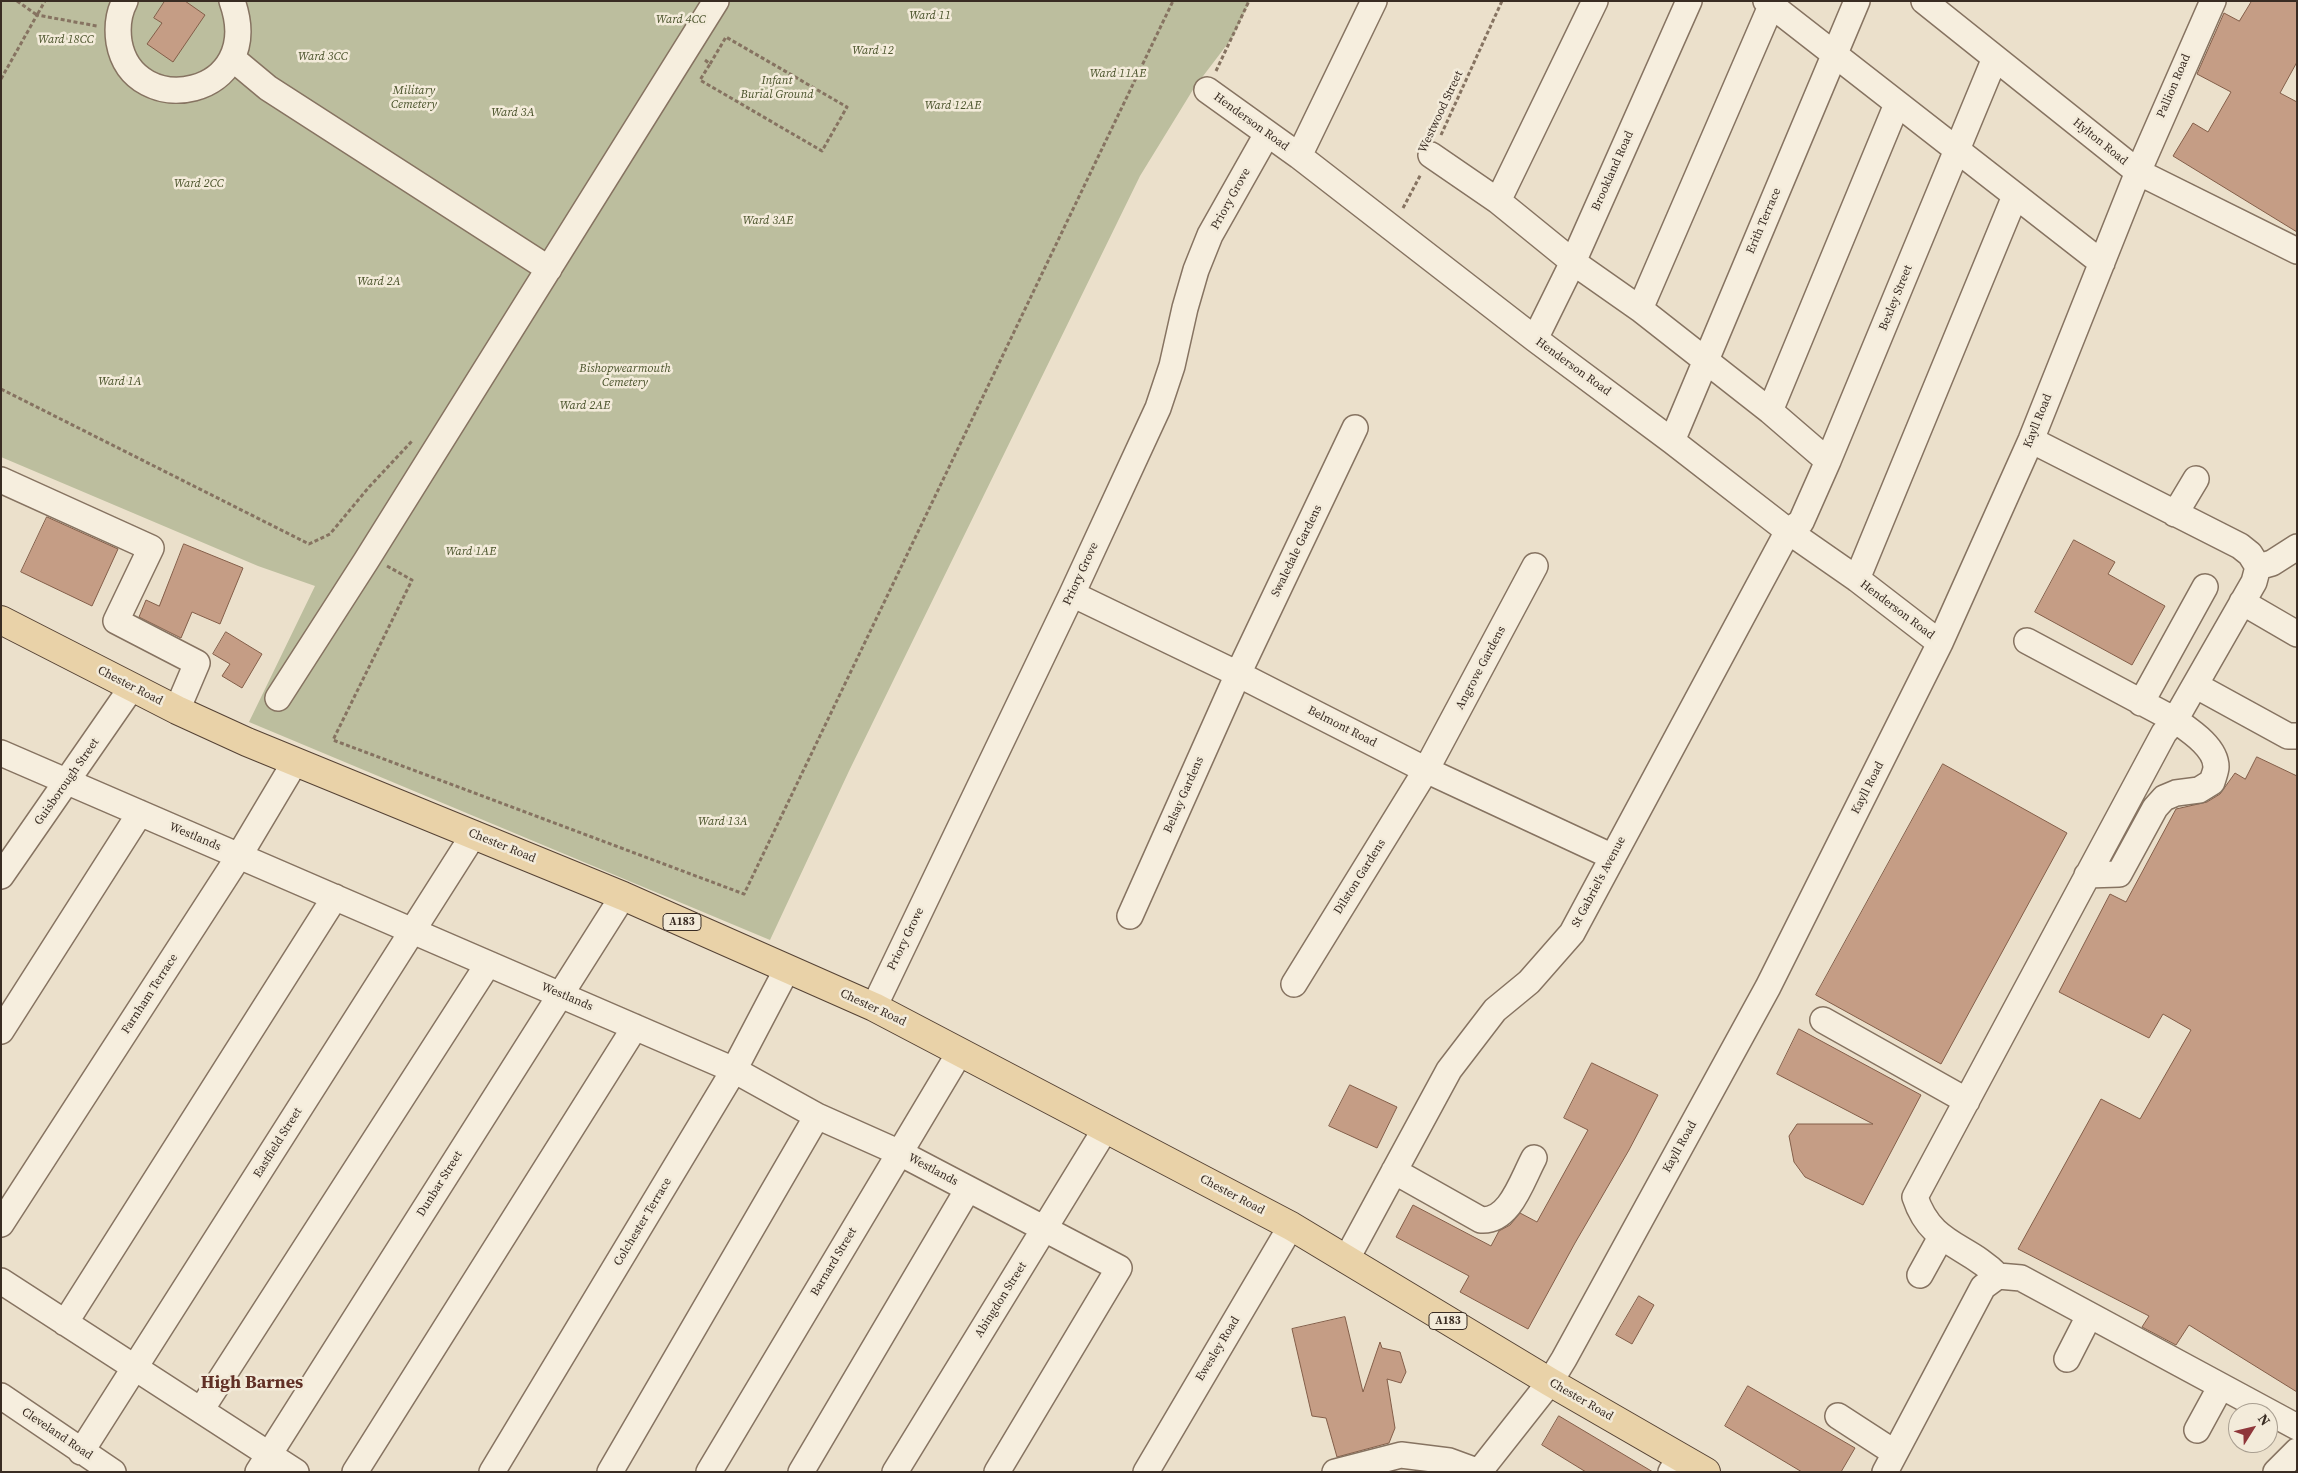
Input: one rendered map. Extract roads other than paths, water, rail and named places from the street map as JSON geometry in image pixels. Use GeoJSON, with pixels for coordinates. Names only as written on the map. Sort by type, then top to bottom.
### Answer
{"type":"FeatureCollection","features":[{"type":"Feature","properties":{"kind":"main road","name":"Chester Road"},"geometry":{"type":"LineString","coordinates":[[1,620],[177,710],[295,762],[622,896],[874,1007],[1291,1226],[1550,1382],[1675,1464],[1706,1472]]}},
{"type":"Feature","properties":{"kind":"street"},"geometry":{"type":"LineString","coordinates":[[125,1],[121,9],[117,29],[121,50],[131,68],[146,82],[165,90],[186,90],[205,85],[221,74],[232,58],[239,40],[239,20],[232,1]]}},
{"type":"Feature","properties":{"kind":"street"},"geometry":{"type":"LineString","coordinates":[[278,698],[369,557],[716,1]]}},
{"type":"Feature","properties":{"kind":"street"},"geometry":{"type":"LineString","coordinates":[[1299,156],[1374,1]]}},
{"type":"Feature","properties":{"kind":"street"},"geometry":{"type":"LineString","coordinates":[[1498,201],[1595,1]]}},
{"type":"Feature","properties":{"kind":"street","name":"Brookland Road"},"geometry":{"type":"LineString","coordinates":[[1535,339],[1574,262],[1688,1]]}},
{"type":"Feature","properties":{"kind":"street","name":"Erith Terrace"},"geometry":{"type":"LineString","coordinates":[[1672,441],[1857,1]]}},
{"type":"Feature","properties":{"kind":"street","name":"Hylton Road"},"geometry":{"type":"LineString","coordinates":[[1924,1],[2138,172],[2297,251]]}},
{"type":"Feature","properties":{"kind":"street","name":"Pallion Road"},"geometry":{"type":"LineString","coordinates":[[2138,172],[2213,1]]}},
{"type":"Feature","properties":{"kind":"street"},"geometry":{"type":"LineString","coordinates":[[1640,309],[1768,3],[2102,263]]}},
{"type":"Feature","properties":{"kind":"street"},"geometry":{"type":"LineString","coordinates":[[232,58],[268,88],[549,269]]}},
{"type":"Feature","properties":{"kind":"street","name":"Bexley Street"},"geometry":{"type":"LineString","coordinates":[[1788,532],[1801,522],[1828,461],[1995,58]]}},
{"type":"Feature","properties":{"kind":"street","name":"Henderson Road"},"geometry":{"type":"LineString","coordinates":[[1207,90],[1299,156],[1788,532],[1857,579],[1940,643]]}},
{"type":"Feature","properties":{"kind":"street"},"geometry":{"type":"LineString","coordinates":[[1770,411],[1897,104]]}},
{"type":"Feature","properties":{"kind":"street","name":"Priory Grove"},"geometry":{"type":"LineString","coordinates":[[874,1007],[1072,594],[1158,408],[1172,366],[1196,270],[1210,235],[1267,134]]}},
{"type":"Feature","properties":{"kind":"street"},"geometry":{"type":"LineString","coordinates":[[1431,155],[1498,201],[1574,262],[1640,309],[1770,411],[1828,461]]}},
{"type":"Feature","properties":{"kind":"street","name":"Kayll Road"},"geometry":{"type":"LineString","coordinates":[[1479,1472],[1550,1382],[1564,1359],[1768,987],[1940,643],[2031,440],[2138,172]]}},
{"type":"Feature","properties":{"kind":"street"},"geometry":{"type":"LineString","coordinates":[[1857,579],[2015,196]]}},
{"type":"Feature","properties":{"kind":"street","name":"Swaledale Gardens"},"geometry":{"type":"LineString","coordinates":[[1238,674],[1356,428]]}},
{"type":"Feature","properties":{"kind":"street"},"geometry":{"type":"LineString","coordinates":[[2031,440],[2240,546],[2250,554],[2258,567],[2254,582],[2175,720],[2164,733],[1915,1197],[1921,1215],[1941,1237],[1985,1263],[1998,1276],[2021,1278],[2297,1427]]}},
{"type":"Feature","properties":{"kind":"street"},"geometry":{"type":"LineString","coordinates":[[2175,514],[2196,479]]}},
{"type":"Feature","properties":{"kind":"street"},"geometry":{"type":"LineString","coordinates":[[1,480],[151,548],[116,621],[197,663],[177,710]]}},
{"type":"Feature","properties":{"kind":"street","name":"St Gabriel's Avenue"},"geometry":{"type":"LineString","coordinates":[[1346,1260],[1449,1070],[1495,1010],[1529,982],[1572,933],[1788,532]]}},
{"type":"Feature","properties":{"kind":"street"},"geometry":{"type":"LineString","coordinates":[[2258,567],[2272,563],[2297,547]]}},
{"type":"Feature","properties":{"kind":"street","name":"Angrove Gardens"},"geometry":{"type":"LineString","coordinates":[[1426,770],[1535,566]]}},
{"type":"Feature","properties":{"kind":"street"},"geometry":{"type":"LineString","coordinates":[[2141,703],[2205,587]]}},
{"type":"Feature","properties":{"kind":"street","name":"Belmont Road"},"geometry":{"type":"LineString","coordinates":[[1072,594],[1238,674],[1426,770],[1612,857]]}},
{"type":"Feature","properties":{"kind":"street"},"geometry":{"type":"LineString","coordinates":[[2242,602],[2297,634]]}},
{"type":"Feature","properties":{"kind":"street"},"geometry":{"type":"LineString","coordinates":[[2027,641],[2175,720],[2192,732],[2210,751],[2216,767],[2212,782],[2199,790],[2176,793],[2164,798],[2155,808],[2119,874],[2087,875]]}},
{"type":"Feature","properties":{"kind":"street","name":"Belsay Gardens"},"geometry":{"type":"LineString","coordinates":[[1130,916],[1238,674]]}},
{"type":"Feature","properties":{"kind":"street"},"geometry":{"type":"LineString","coordinates":[[2195,685],[2288,736],[2297,736]]}},
{"type":"Feature","properties":{"kind":"street","name":"Guisborough Street"},"geometry":{"type":"LineString","coordinates":[[1,876],[68,782],[132,687]]}},
{"type":"Feature","properties":{"kind":"street","name":"Westlands"},"geometry":{"type":"LineString","coordinates":[[1,753],[734,1070],[817,1116],[900,1153],[1119,1268],[997,1472]]}},
{"type":"Feature","properties":{"kind":"street","name":"Farnham Terrace"},"geometry":{"type":"LineString","coordinates":[[1,1224],[239,856],[295,762]]}},
{"type":"Feature","properties":{"kind":"street","name":"Dilston Gardens"},"geometry":{"type":"LineString","coordinates":[[1294,984],[1426,770]]}},
{"type":"Feature","properties":{"kind":"street"},"geometry":{"type":"LineString","coordinates":[[1,1030],[140,813]]}},
{"type":"Feature","properties":{"kind":"street","name":"Eastfield Street"},"geometry":{"type":"LineString","coordinates":[[81,1452],[474,834]]}},
{"type":"Feature","properties":{"kind":"street","name":"Dunbar Street"},"geometry":{"type":"LineString","coordinates":[[263,1463],[622,896]]}},
{"type":"Feature","properties":{"kind":"street"},"geometry":{"type":"LineString","coordinates":[[65,1322],[335,897]]}},
{"type":"Feature","properties":{"kind":"street"},"geometry":{"type":"LineString","coordinates":[[201,1410],[488,964]]}},
{"type":"Feature","properties":{"kind":"street","name":"Colchester Terrace"},"geometry":{"type":"LineString","coordinates":[[492,1472],[734,1070],[787,969]]}},
{"type":"Feature","properties":{"kind":"street"},"geometry":{"type":"LineString","coordinates":[[1824,1020],[1966,1101]]}},
{"type":"Feature","properties":{"kind":"street"},"geometry":{"type":"LineString","coordinates":[[355,1472],[635,1027]]}},
{"type":"Feature","properties":{"kind":"street","name":"Barnard Street"},"geometry":{"type":"LineString","coordinates":[[709,1472],[960,1052]]}},
{"type":"Feature","properties":{"kind":"street"},"geometry":{"type":"LineString","coordinates":[[610,1472],[817,1116]]}},
{"type":"Feature","properties":{"kind":"street","name":"Abingdon Street"},"geometry":{"type":"LineString","coordinates":[[895,1472],[1106,1128]]}},
{"type":"Feature","properties":{"kind":"street"},"geometry":{"type":"LineString","coordinates":[[1394,1171],[1481,1220],[1489,1220],[1496,1219],[1507,1209],[1534,1158]]}},
{"type":"Feature","properties":{"kind":"street"},"geometry":{"type":"LineString","coordinates":[[801,1472],[968,1189]]}},
{"type":"Feature","properties":{"kind":"street","name":"Ewesley Road"},"geometry":{"type":"LineString","coordinates":[[1146,1472],[1291,1226]]}},
{"type":"Feature","properties":{"kind":"street"},"geometry":{"type":"LineString","coordinates":[[1920,1275],[1941,1237]]}},
{"type":"Feature","properties":{"kind":"street"},"geometry":{"type":"LineString","coordinates":[[1838,1416],[1890,1463],[1983,1287],[1998,1276]]}},
{"type":"Feature","properties":{"kind":"street"},"geometry":{"type":"LineString","coordinates":[[1,1281],[201,1410],[263,1463],[296,1472]]}},
{"type":"Feature","properties":{"kind":"street"},"geometry":{"type":"LineString","coordinates":[[2067,1359],[2090,1316]]}},
{"type":"Feature","properties":{"kind":"street"},"geometry":{"type":"LineString","coordinates":[[2197,1430],[2221,1386]]}},
{"type":"Feature","properties":{"kind":"street","name":"Cleveland Road"},"geometry":{"type":"LineString","coordinates":[[1,1396],[113,1472]]}},
{"type":"Feature","properties":{"kind":"street"},"geometry":{"type":"LineString","coordinates":[[2276,1472],[2297,1451]]}},
{"type":"Feature","properties":{"kind":"street"},"geometry":{"type":"LineString","coordinates":[[1335,1472],[1401,1455],[1449,1461],[1479,1472]]}},
{"type":"Feature","properties":{"kind":"district","name":"High Barnes"},"geometry":{"type":"Point","coordinates":[252,1383]}},
{"type":"Feature","properties":{"kind":"park label","name":"Ward 11"},"geometry":{"type":"Point","coordinates":[930,16]}},
{"type":"Feature","properties":{"kind":"park label","name":"Ward 4CC"},"geometry":{"type":"Point","coordinates":[681,20]}},
{"type":"Feature","properties":{"kind":"park label","name":"Ward 18CC"},"geometry":{"type":"Point","coordinates":[66,40]}},
{"type":"Feature","properties":{"kind":"park label","name":"Ward 12"},"geometry":{"type":"Point","coordinates":[873,51]}},
{"type":"Feature","properties":{"kind":"park label","name":"Ward 3CC"},"geometry":{"type":"Point","coordinates":[323,57]}},
{"type":"Feature","properties":{"kind":"park label","name":"Ward 11AE"},"geometry":{"type":"Point","coordinates":[1118,74]}},
{"type":"Feature","properties":{"kind":"park label","name":"Infant Burial Ground"},"geometry":{"type":"Point","coordinates":[777,88]}},
{"type":"Feature","properties":{"kind":"park label","name":"Military Cemetery"},"geometry":{"type":"Point","coordinates":[414,98]}},
{"type":"Feature","properties":{"kind":"park label","name":"Ward 12AE"},"geometry":{"type":"Point","coordinates":[953,106]}},
{"type":"Feature","properties":{"kind":"park label","name":"Ward 3A"},"geometry":{"type":"Point","coordinates":[513,113]}},
{"type":"Feature","properties":{"kind":"park label","name":"Ward 2CC"},"geometry":{"type":"Point","coordinates":[199,184]}},
{"type":"Feature","properties":{"kind":"park label","name":"Ward 3AE"},"geometry":{"type":"Point","coordinates":[768,221]}},
{"type":"Feature","properties":{"kind":"park label","name":"Ward 2A"},"geometry":{"type":"Point","coordinates":[379,282]}},
{"type":"Feature","properties":{"kind":"park label","name":"Bishopwearmouth Cemetery"},"geometry":{"type":"Point","coordinates":[625,376]}},
{"type":"Feature","properties":{"kind":"park label","name":"Ward 1A"},"geometry":{"type":"Point","coordinates":[120,382]}},
{"type":"Feature","properties":{"kind":"park label","name":"Ward 2AE"},"geometry":{"type":"Point","coordinates":[585,406]}},
{"type":"Feature","properties":{"kind":"park label","name":"Ward 1AE"},"geometry":{"type":"Point","coordinates":[471,552]}},
{"type":"Feature","properties":{"kind":"park label","name":"Ward 13A"},"geometry":{"type":"Point","coordinates":[723,822]}}]}
